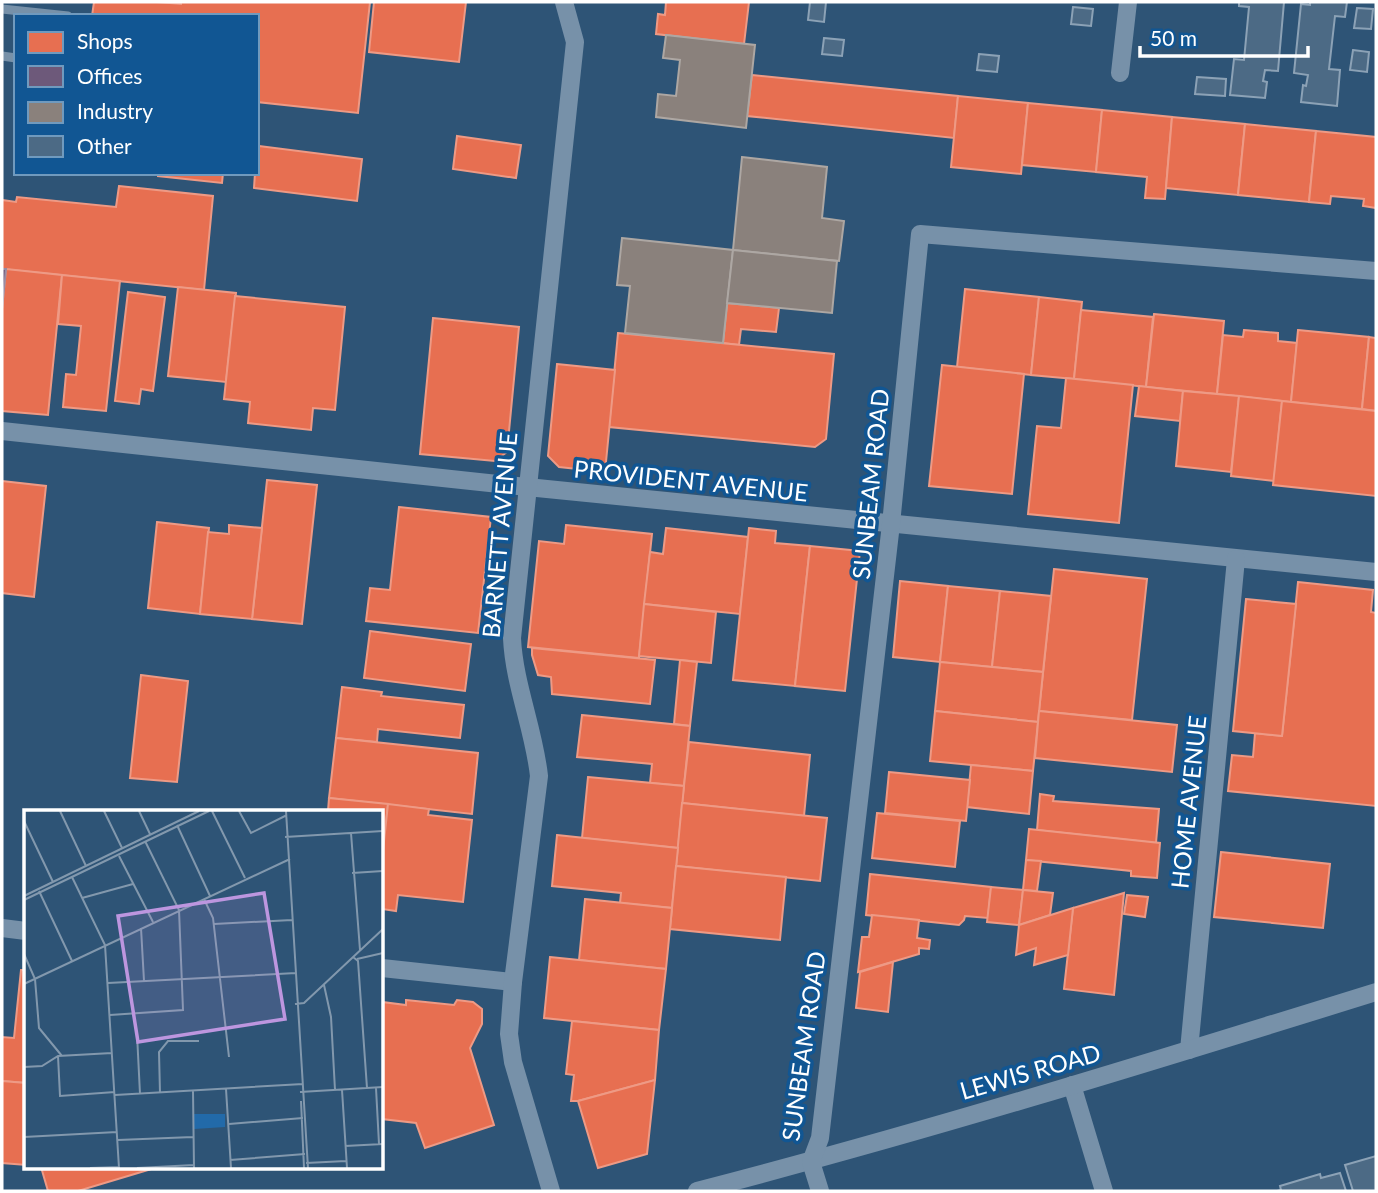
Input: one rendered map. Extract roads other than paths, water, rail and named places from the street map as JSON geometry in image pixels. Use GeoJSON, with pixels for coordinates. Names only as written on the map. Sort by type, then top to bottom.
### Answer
{"type":"FeatureCollection","features":[{"type":"Feature","properties":{"kind":"street","name":"BARNETT AVENUE"},"geometry":{"type":"LineString","coordinates":[[551,1191],[513,1062],[509,1034],[539,776],[536,750],[513,661],[512,638],[575,42],[564,2]]}},
{"type":"Feature","properties":{"kind":"street"},"geometry":{"type":"LineString","coordinates":[[1120,74],[1128,2]]}},
{"type":"Feature","properties":{"kind":"street","name":"SUNBEAM ROAD"},"geometry":{"type":"LineString","coordinates":[[820,1191],[811,1162],[820,1138],[891,524],[920,234],[1376,271]]}},
{"type":"Feature","properties":{"kind":"street","name":"PROVIDENT AVENUE"},"geometry":{"type":"LineString","coordinates":[[2,431],[527,487],[1376,572]]}},
{"type":"Feature","properties":{"kind":"street","name":"HOME AVENUE"},"geometry":{"type":"LineString","coordinates":[[1189,1050],[1236,559]]}},
{"type":"Feature","properties":{"kind":"street"},"geometry":{"type":"LineString","coordinates":[[2,928],[24,931]]}},
{"type":"Feature","properties":{"kind":"street"},"geometry":{"type":"LineString","coordinates":[[383,968],[513,982]]}},
{"type":"Feature","properties":{"kind":"street","name":"LEWIS ROAD"},"geometry":{"type":"LineString","coordinates":[[696,1191],[811,1162],[1376,992]]}},
{"type":"Feature","properties":{"kind":"street"},"geometry":{"type":"LineString","coordinates":[[1072,1085],[1104,1191]]}},
{"type":"Feature","properties":{"kind":"lane"},"geometry":{"type":"LineString","coordinates":[[2,9],[49,14]]}}]}
